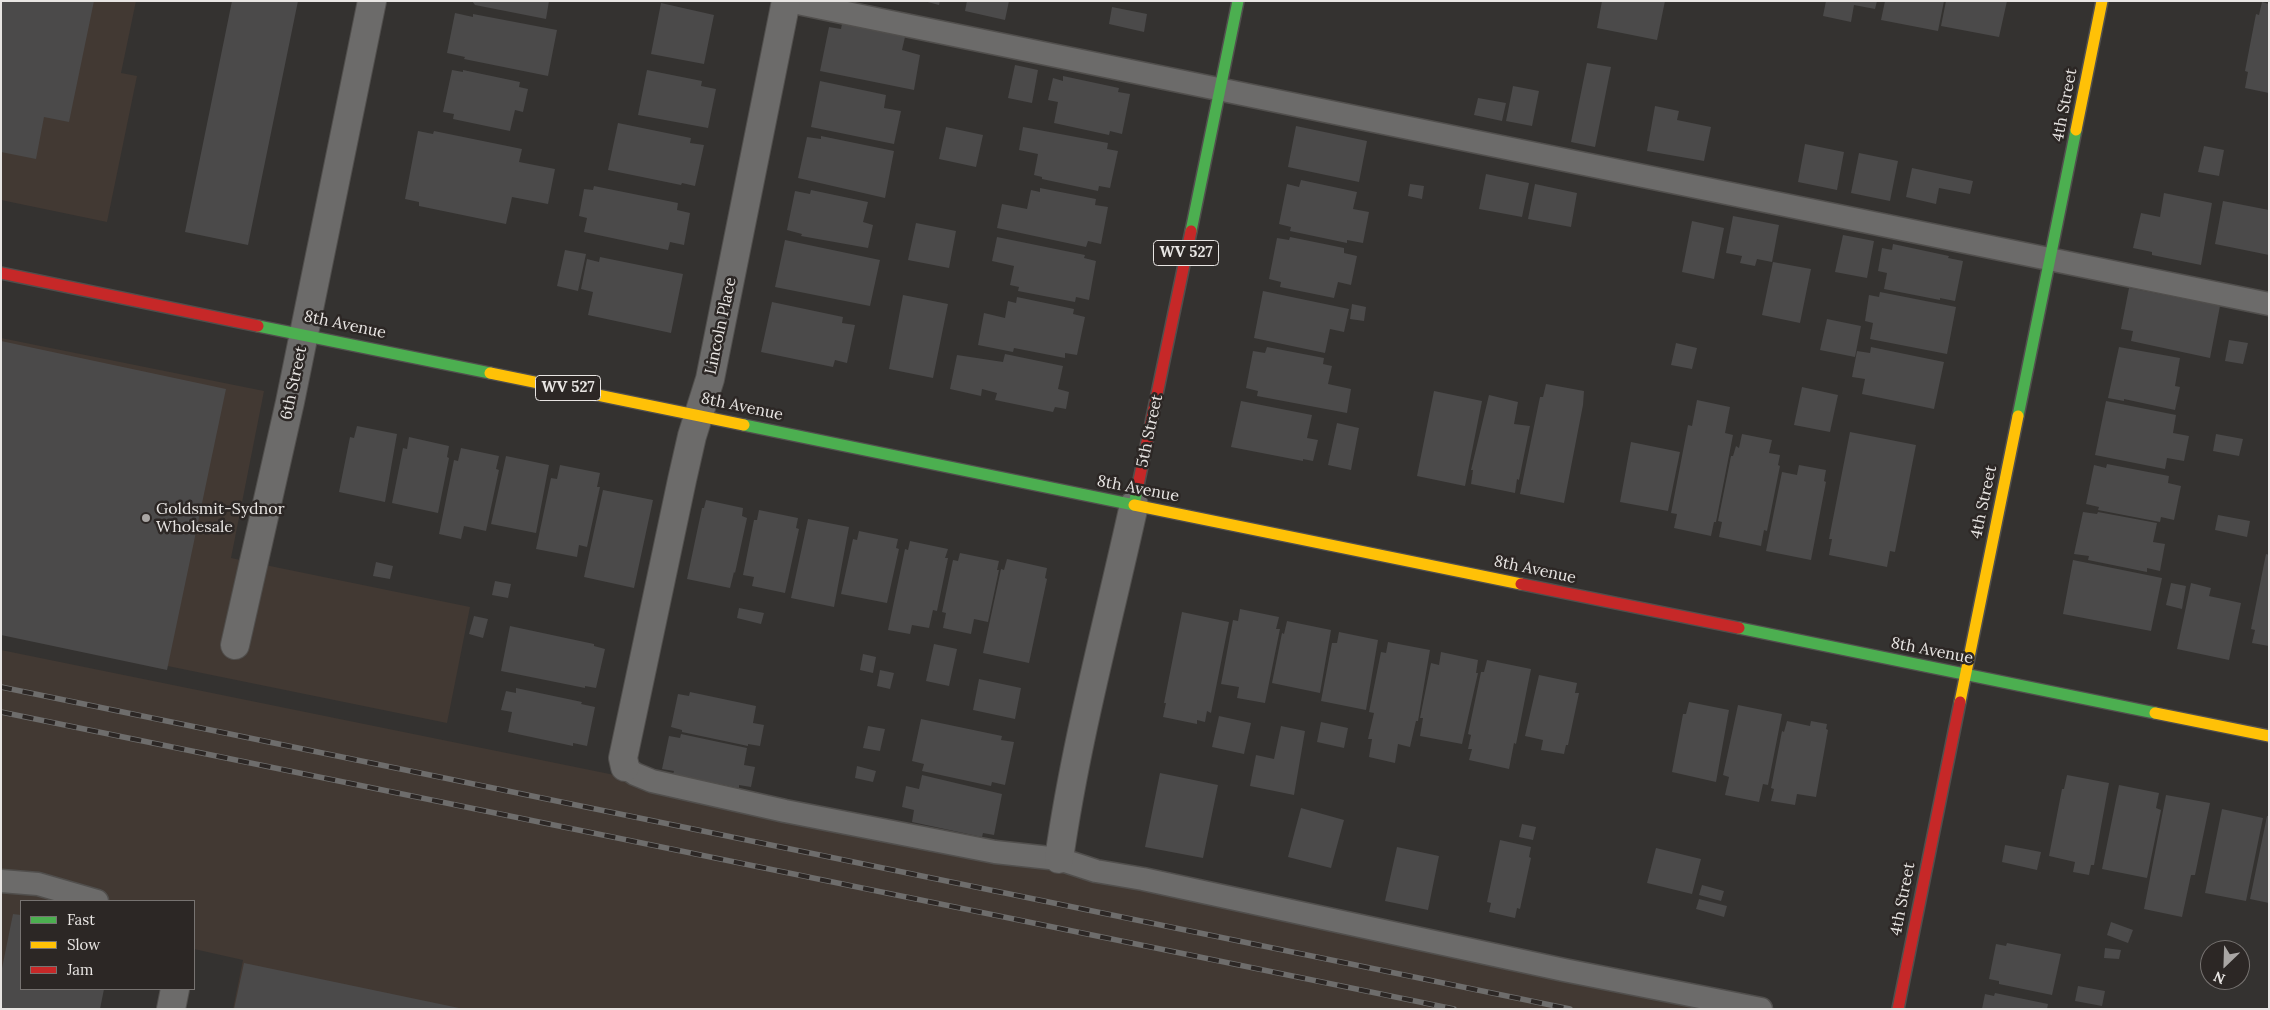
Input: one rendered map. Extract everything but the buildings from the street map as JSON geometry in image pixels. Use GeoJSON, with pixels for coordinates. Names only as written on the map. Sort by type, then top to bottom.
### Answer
{"type":"FeatureCollection","features":[{"type":"Feature","properties":{"kind":"street","name":"6th Street"},"geometry":{"type":"LineString","coordinates":[[235,645],[304,334],[372,1]]}},
{"type":"Feature","properties":{"kind":"street","name":"Lincoln Place"},"geometry":{"type":"LineString","coordinates":[[625,767],[623,758],[629,729],[684,472],[710,379],[787,1]]}},
{"type":"Feature","properties":{"kind":"street","name":"5th Street"},"geometry":{"type":"LineString","coordinates":[[1060,859],[1069,793],[1083,721],[1134,505],[1238,1]]}},
{"type":"Feature","properties":{"kind":"street","name":"4th Street"},"geometry":{"type":"LineString","coordinates":[[1898,1009],[2102,1]]}},
{"type":"Feature","properties":{"kind":"street","name":"8th Avenue"},"geometry":{"type":"LineString","coordinates":[[1,273],[2269,736]]}},
{"type":"Feature","properties":{"kind":"street"},"geometry":{"type":"LineString","coordinates":[[171,1009],[175,990]]}},
{"type":"Feature","properties":{"kind":"lane"},"geometry":{"type":"LineString","coordinates":[[787,1],[2269,304]]}},
{"type":"Feature","properties":{"kind":"lane"},"geometry":{"type":"LineString","coordinates":[[625,767],[635,774],[652,780],[785,811],[995,852],[1060,859],[1096,871],[1142,879],[1564,970],[1761,1009]]}},
{"type":"Feature","properties":{"kind":"lane"},"geometry":{"type":"LineString","coordinates":[[1,882],[38,884],[94,900]]}},
{"type":"Feature","properties":{"kind":"shaded area"},"geometry":{"type":"Polygon","coordinates":[[[1,1],[136,1],[121,73],[137,76],[107,222],[1,200],[1,1]]]}},
{"type":"Feature","properties":{"kind":"shaded area"},"geometry":{"type":"Polygon","coordinates":[[[1,338],[264,391],[231,558],[470,607],[447,723],[1,632],[1,338]]]}},
{"type":"Feature","properties":{"kind":"shaded area"},"geometry":{"type":"Polygon","coordinates":[[[1,650],[1763,1009],[233,1009],[243,960],[195,949],[195,900],[20,900],[20,990],[99,990],[95,1009],[1,1009],[1,650]]]}},
{"type":"Feature","properties":{"kind":"railway"},"geometry":{"type":"LineString","coordinates":[[1,687],[1570,1009]]}},
{"type":"Feature","properties":{"kind":"railway"},"geometry":{"type":"LineString","coordinates":[[1,712],[1454,1009]]}},
{"type":"Feature","properties":{"kind":"traffic: fast"},"geometry":{"type":"LineString","coordinates":[[1191,231],[1238,1]]}},
{"type":"Feature","properties":{"kind":"traffic: fast"},"geometry":{"type":"LineString","coordinates":[[2018,416],[2076,130]]}},
{"type":"Feature","properties":{"kind":"traffic: fast"},"geometry":{"type":"LineString","coordinates":[[258,326],[490,373]]}},
{"type":"Feature","properties":{"kind":"traffic: fast"},"geometry":{"type":"LineString","coordinates":[[744,425],[1134,505],[1137,490]]}},
{"type":"Feature","properties":{"kind":"traffic: fast"},"geometry":{"type":"LineString","coordinates":[[1739,628],[2155,713]]}},
{"type":"Feature","properties":{"kind":"traffic: slow"},"geometry":{"type":"LineString","coordinates":[[2076,130],[2102,1]]}},
{"type":"Feature","properties":{"kind":"traffic: slow"},"geometry":{"type":"LineString","coordinates":[[490,373],[744,425]]}},
{"type":"Feature","properties":{"kind":"traffic: slow"},"geometry":{"type":"LineString","coordinates":[[1960,702],[2018,416]]}},
{"type":"Feature","properties":{"kind":"traffic: slow"},"geometry":{"type":"LineString","coordinates":[[1134,505],[1521,584]]}},
{"type":"Feature","properties":{"kind":"traffic: slow"},"geometry":{"type":"LineString","coordinates":[[2155,713],[2269,736]]}},
{"type":"Feature","properties":{"kind":"traffic: jam"},"geometry":{"type":"LineString","coordinates":[[1137,490],[1191,231]]}},
{"type":"Feature","properties":{"kind":"traffic: jam"},"geometry":{"type":"LineString","coordinates":[[1,273],[258,326]]}},
{"type":"Feature","properties":{"kind":"traffic: jam"},"geometry":{"type":"LineString","coordinates":[[1521,584],[1739,628]]}},
{"type":"Feature","properties":{"kind":"traffic: jam"},"geometry":{"type":"LineString","coordinates":[[1898,1009],[1960,702]]}},
{"type":"Feature","properties":{"kind":"place","name":"Goldsmit-Sydnor Wholesale"},"geometry":{"type":"Point","coordinates":[146,518]}}]}
